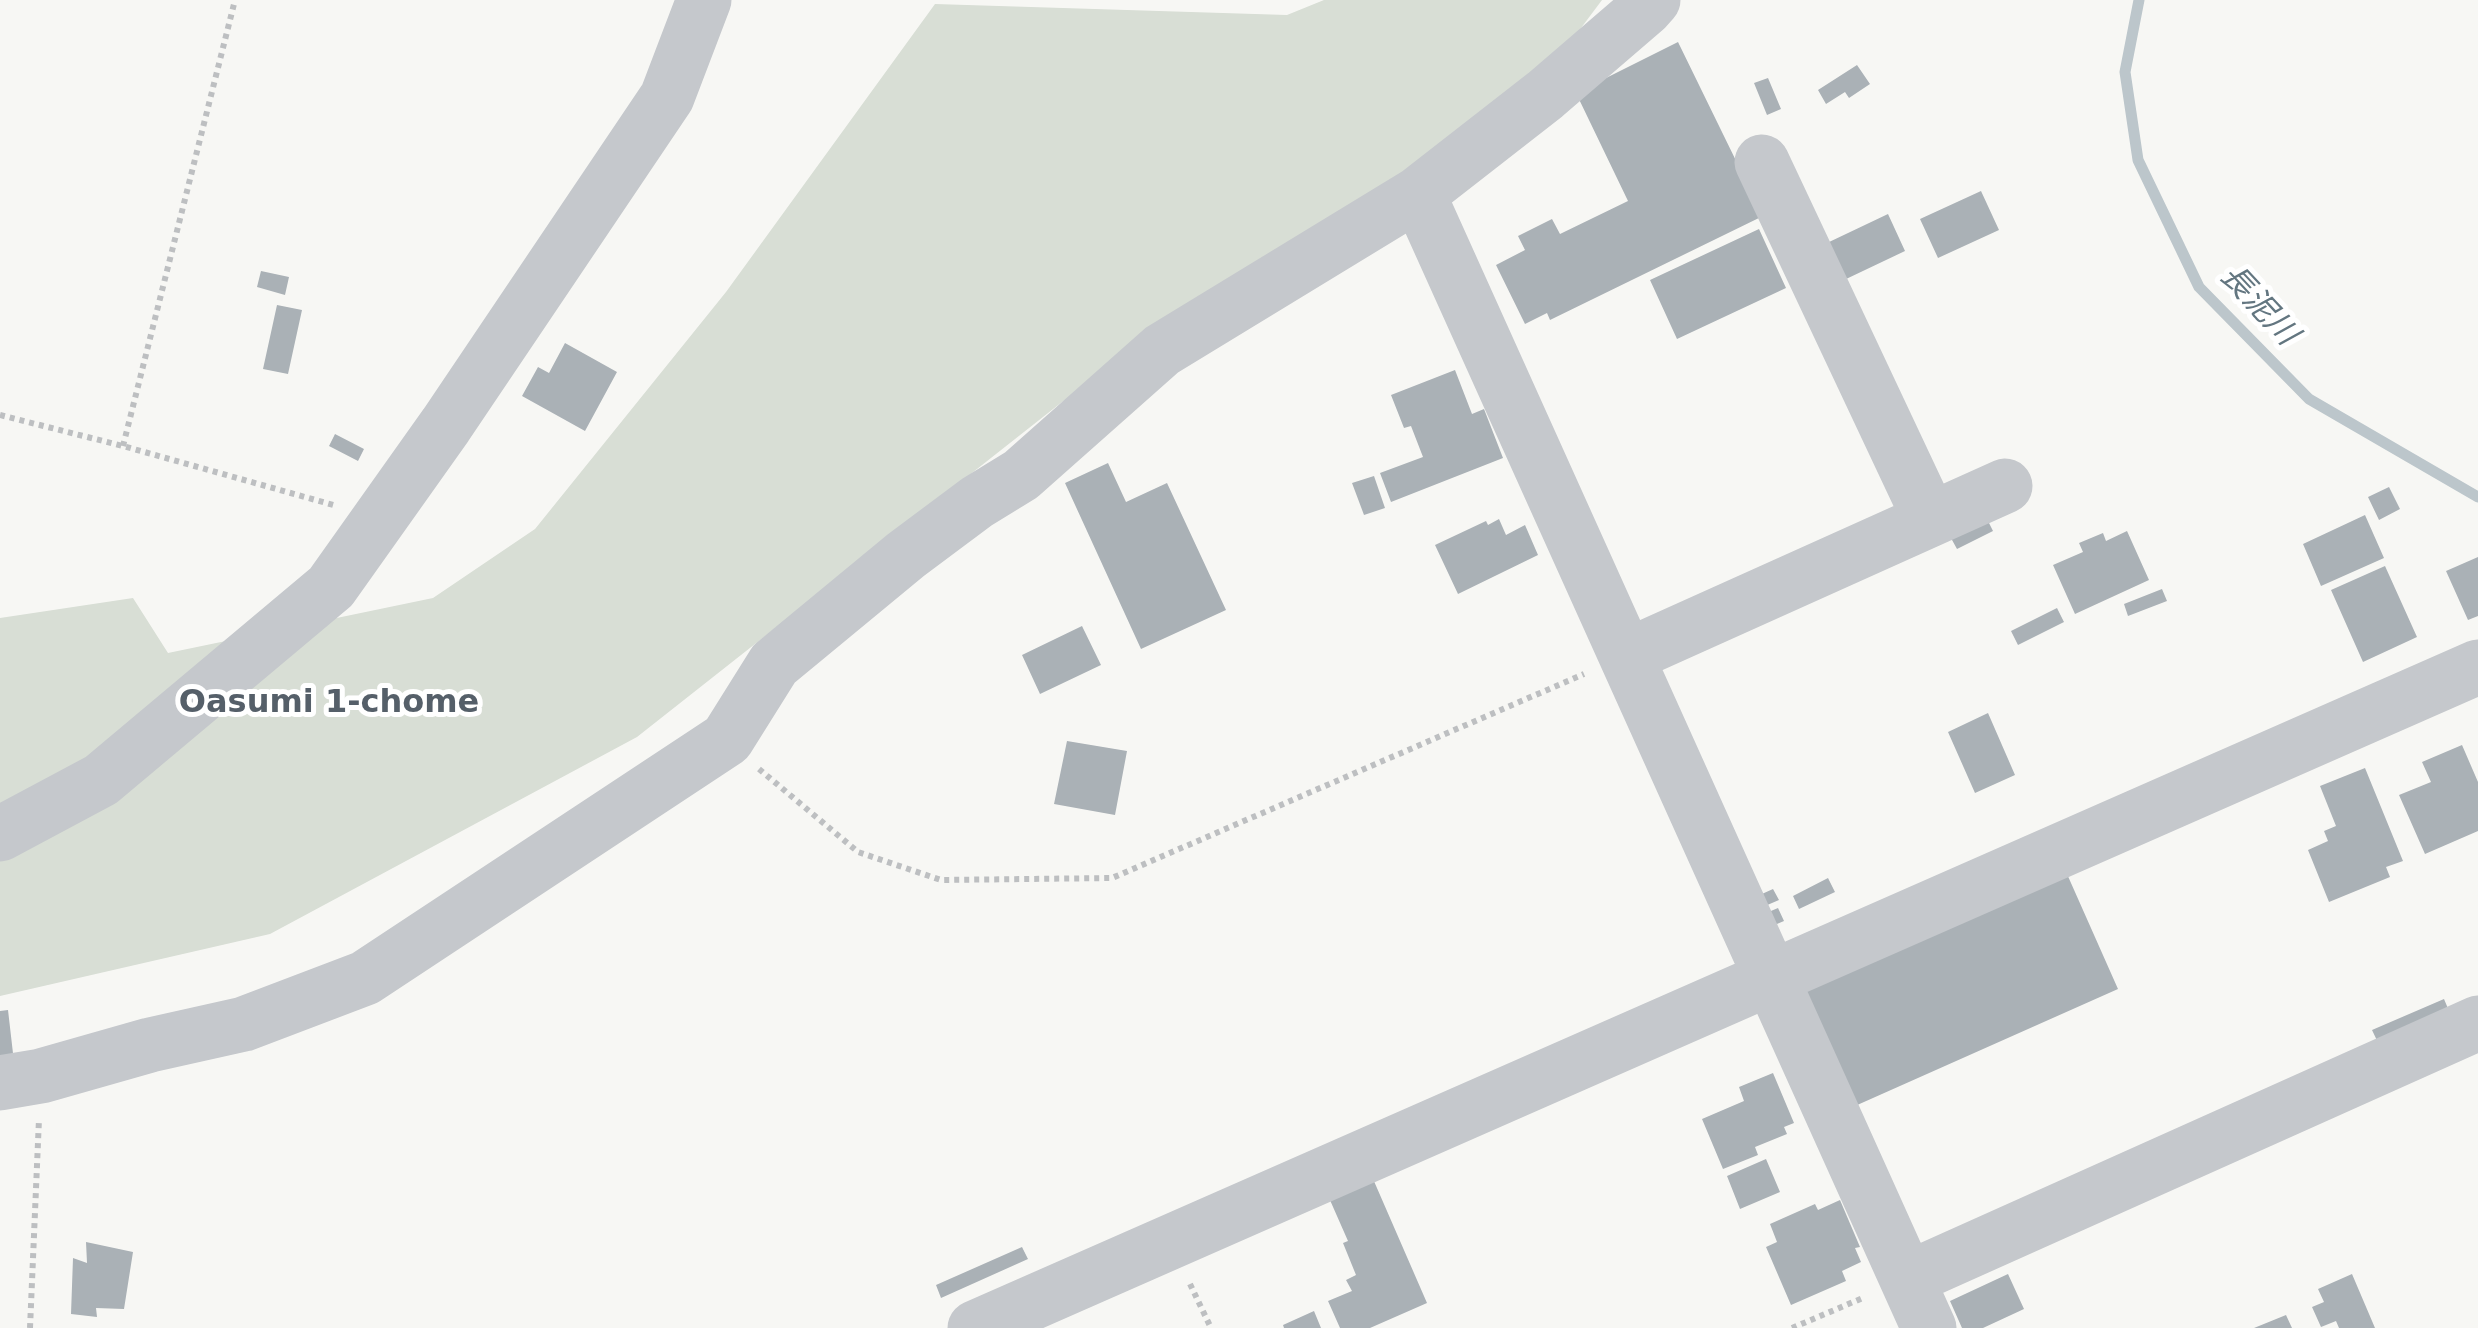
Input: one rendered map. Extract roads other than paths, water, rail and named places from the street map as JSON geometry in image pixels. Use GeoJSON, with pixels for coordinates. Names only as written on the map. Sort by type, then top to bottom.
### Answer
{"type":"FeatureCollection","features":[{"type":"Feature","properties":{"kind":"street"},"geometry":{"type":"LineString","coordinates":[[0,834],[101,780],[331,588],[667,97],[704,0]]}},
{"type":"Feature","properties":{"kind":"street"},"geometry":{"type":"LineString","coordinates":[[20,1080],[244,1024],[364,978],[728,739],[774,664],[906,555],[1021,475],[1162,350],[1418,194],[1545,95],[1653,0]]}},
{"type":"Feature","properties":{"kind":"street"},"geometry":{"type":"LineString","coordinates":[[1762,162],[1930,519]]}},
{"type":"Feature","properties":{"kind":"street"},"geometry":{"type":"LineString","coordinates":[[1418,194],[1930,1328]]}},
{"type":"Feature","properties":{"kind":"street"},"geometry":{"type":"LineString","coordinates":[[1627,656],[2005,486]]}},
{"type":"Feature","properties":{"kind":"street"},"geometry":{"type":"LineString","coordinates":[[975,1328],[2478,667]]}},
{"type":"Feature","properties":{"kind":"street"},"geometry":{"type":"LineString","coordinates":[[1907,1279],[2478,1023]]}},
{"type":"Feature","properties":{"kind":"waterway","name":"長泥川"},"geometry":{"type":"LineString","coordinates":[[2139,0],[2125,72],[2138,160],[2199,287],[2309,399],[2478,497]]}},
{"type":"Feature","properties":{"kind":"district","name":"Oasumi 1-chome"},"geometry":{"type":"Point","coordinates":[329,704]}}]}
